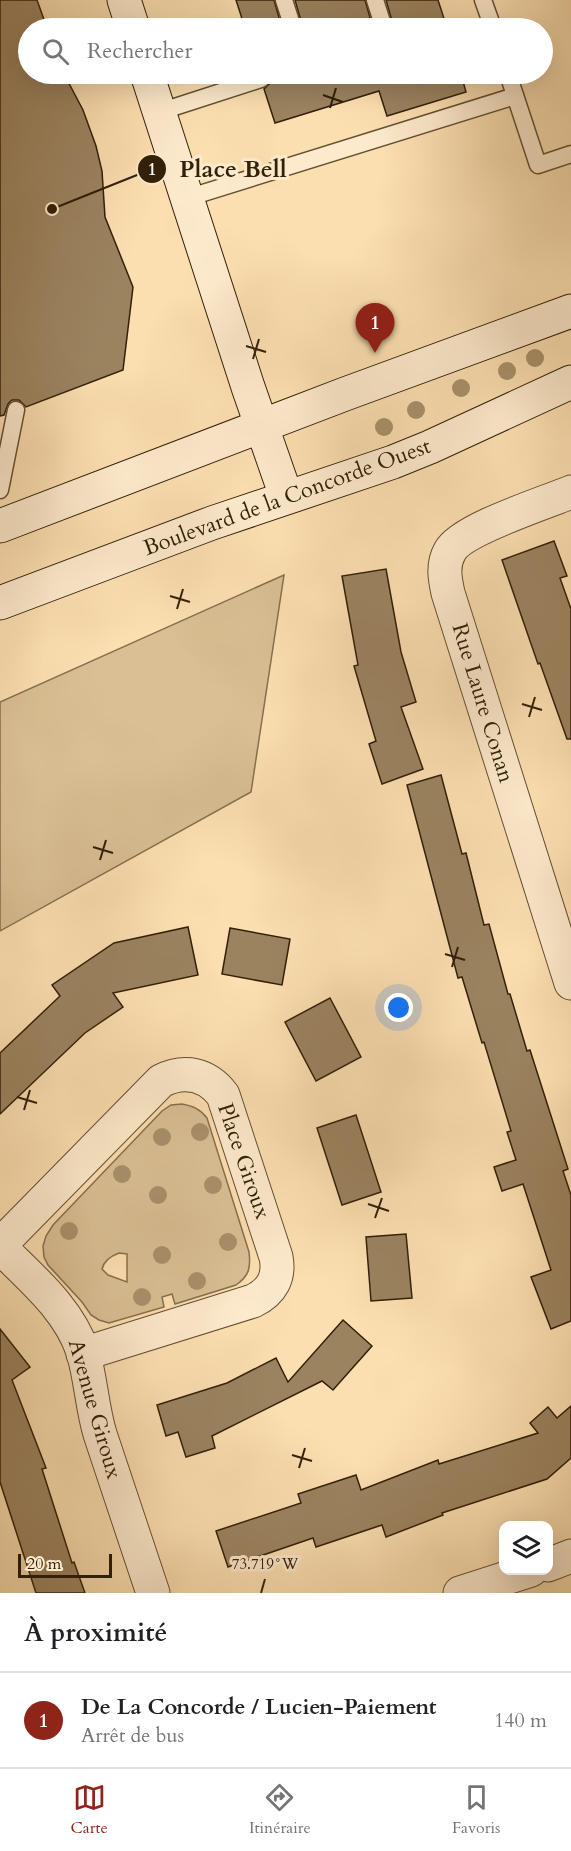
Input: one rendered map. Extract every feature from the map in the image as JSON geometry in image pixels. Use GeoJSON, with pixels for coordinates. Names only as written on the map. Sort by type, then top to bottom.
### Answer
{"type":"FeatureCollection","features":[{"type":"Feature","properties":{"kind":"street"},"geometry":{"type":"LineString","coordinates":[[124,0],[130,18]]}},
{"type":"Feature","properties":{"kind":"street"},"geometry":{"type":"LineString","coordinates":[[150,84],[261,426],[286,496]]}},
{"type":"Feature","properties":{"kind":"street"},"geometry":{"type":"LineString","coordinates":[[3,516],[261,426],[571,310]]}},
{"type":"Feature","properties":{"kind":"street","name":"Boulevard de la Concorde Ouest"},"geometry":{"type":"LineString","coordinates":[[0,603],[286,496],[374,469],[421,451],[571,382]]}},
{"type":"Feature","properties":{"kind":"street","name":"Rue Laure Conan"},"geometry":{"type":"LineString","coordinates":[[571,492],[465,536],[448,553],[445,568],[448,592],[571,983]]}},
{"type":"Feature","properties":{"kind":"street","name":"Place Giroux"},"geometry":{"type":"LineString","coordinates":[[0,1246],[161,1082],[177,1075],[195,1075],[211,1082],[223,1095],[276,1257],[278,1272],[272,1287],[254,1301],[83,1354]]}},
{"type":"Feature","properties":{"kind":"street","name":"Avenue Giroux"},"geometry":{"type":"LineString","coordinates":[[0,1246],[62,1311],[76,1335],[83,1354],[97,1425],[153,1593]]}},
{"type":"Feature","properties":{"kind":"street"},"geometry":{"type":"LineString","coordinates":[[553,1563],[571,1556]]}},
{"type":"Feature","properties":{"kind":"street"},"geometry":{"type":"LineString","coordinates":[[460,1593],[516,1575]]}},
{"type":"Feature","properties":{"kind":"lane"},"geometry":{"type":"LineString","coordinates":[[284,0],[290,18]]}},
{"type":"Feature","properties":{"kind":"lane"},"geometry":{"type":"LineString","coordinates":[[375,0],[381,18]]}},
{"type":"Feature","properties":{"kind":"lane"},"geometry":{"type":"LineString","coordinates":[[483,0],[489,18]]}},
{"type":"Feature","properties":{"kind":"lane"},"geometry":{"type":"LineString","coordinates":[[159,112],[246,84]]}},
{"type":"Feature","properties":{"kind":"lane"},"geometry":{"type":"LineString","coordinates":[[511,84],[538,165],[571,154]]}},
{"type":"Feature","properties":{"kind":"lane"},"geometry":{"type":"LineString","coordinates":[[187,198],[515,96]]}},
{"type":"Feature","properties":{"kind":"lane"},"geometry":{"type":"LineString","coordinates":[[0,490],[16,410]]}},
{"type":"Feature","properties":{"kind":"shaded area"},"geometry":{"type":"Polygon","coordinates":[[[284,575],[251,792],[0,931],[0,702],[284,575]]]}},
{"type":"Feature","properties":{"kind":"shaded area"},"geometry":{"type":"Polygon","coordinates":[[[182,1104],[193,1107],[207,1118],[249,1252],[248,1271],[236,1285],[175,1304],[172,1294],[162,1297],[164,1307],[109,1323],[99,1320],[91,1315],[48,1265],[44,1257],[43,1246],[46,1236],[53,1225],[162,1111],[171,1105],[182,1104]],[[119,1253],[111,1257],[104,1263],[102,1269],[108,1275],[127,1282],[127,1254],[119,1253]]]}},
{"type":"Feature","properties":{"kind":"building"},"geometry":{"type":"Polygon","coordinates":[[[0,0],[37,0],[43,18],[18,18],[18,84],[69,84],[83,110],[96,146],[102,171],[105,217],[133,287],[123,370],[26,407],[19,400],[12,400],[4,415],[0,416],[0,0]]]}},
{"type":"Feature","properties":{"kind":"building"},"geometry":{"type":"Polygon","coordinates":[[[236,0],[274,0],[279,18],[242,18],[236,0]]]}},
{"type":"Feature","properties":{"kind":"building"},"geometry":{"type":"Polygon","coordinates":[[[295,0],[365,0],[370,18],[300,18],[295,0]]]}},
{"type":"Feature","properties":{"kind":"building"},"geometry":{"type":"Polygon","coordinates":[[[386,0],[438,0],[444,18],[391,18],[386,0]]]}},
{"type":"Feature","properties":{"kind":"building"},"geometry":{"type":"Polygon","coordinates":[[[269,84],[464,84],[466,92],[387,116],[379,91],[275,123],[264,89],[269,84]]]}},
{"type":"Feature","properties":{"kind":"building"},"geometry":{"type":"Polygon","coordinates":[[[554,541],[567,576],[560,578],[571,609],[571,739],[567,739],[540,663],[538,664],[502,560],[554,541]]]}},
{"type":"Feature","properties":{"kind":"building"},"geometry":{"type":"Polygon","coordinates":[[[386,569],[401,652],[416,702],[401,707],[423,769],[382,784],[369,744],[376,741],[354,666],[358,665],[342,576],[386,569]]]}},
{"type":"Feature","properties":{"kind":"building"},"geometry":{"type":"Polygon","coordinates":[[[441,775],[462,854],[466,853],[484,925],[489,924],[508,994],[510,994],[527,1051],[530,1050],[568,1169],[563,1171],[571,1195],[571,1321],[551,1329],[531,1277],[551,1270],[523,1184],[502,1191],[494,1167],[516,1160],[507,1132],[511,1131],[462,977],[458,978],[407,785],[441,775]]]}},
{"type":"Feature","properties":{"kind":"building"},"geometry":{"type":"Polygon","coordinates":[[[188,927],[198,975],[113,993],[123,1007],[85,1033],[0,1114],[0,1053],[60,996],[52,985],[114,943],[188,927]]]}},
{"type":"Feature","properties":{"kind":"building"},"geometry":{"type":"Polygon","coordinates":[[[230,928],[290,939],[282,985],[222,974],[230,928]]]}},
{"type":"Feature","properties":{"kind":"building"},"geometry":{"type":"Polygon","coordinates":[[[330,998],[361,1057],[316,1081],[285,1022],[330,998]]]}},
{"type":"Feature","properties":{"kind":"building"},"geometry":{"type":"Polygon","coordinates":[[[356,1115],[381,1192],[342,1205],[317,1128],[356,1115]]]}},
{"type":"Feature","properties":{"kind":"building"},"geometry":{"type":"Polygon","coordinates":[[[406,1234],[412,1298],[371,1301],[366,1237],[406,1234]]]}},
{"type":"Feature","properties":{"kind":"building"},"geometry":{"type":"Polygon","coordinates":[[[343,1320],[372,1346],[333,1390],[322,1381],[212,1436],[215,1448],[186,1457],[178,1432],[166,1436],[157,1405],[227,1383],[276,1358],[288,1382],[343,1320]]]}},
{"type":"Feature","properties":{"kind":"building"},"geometry":{"type":"Polygon","coordinates":[[[0,1329],[30,1367],[12,1380],[46,1468],[42,1469],[72,1563],[74,1562],[85,1593],[36,1593],[0,1482],[0,1329]]]}},
{"type":"Feature","properties":{"kind":"building"},"geometry":{"type":"Polygon","coordinates":[[[571,1406],[571,1458],[547,1479],[442,1513],[443,1515],[386,1537],[382,1525],[316,1547],[313,1538],[228,1567],[216,1531],[301,1503],[298,1494],[356,1475],[361,1490],[438,1460],[439,1464],[538,1433],[530,1423],[548,1407],[557,1418],[571,1406]]]}},
{"type":"Feature","properties":{"kind":"place","name":"Place Bell"},"geometry":{"type":"Point","coordinates":[52,209]}},
{"type":"Feature","properties":{"kind":"place","name":"De La Concorde / Lucien-Paiement"},"geometry":{"type":"Point","coordinates":[375,353]}}]}
